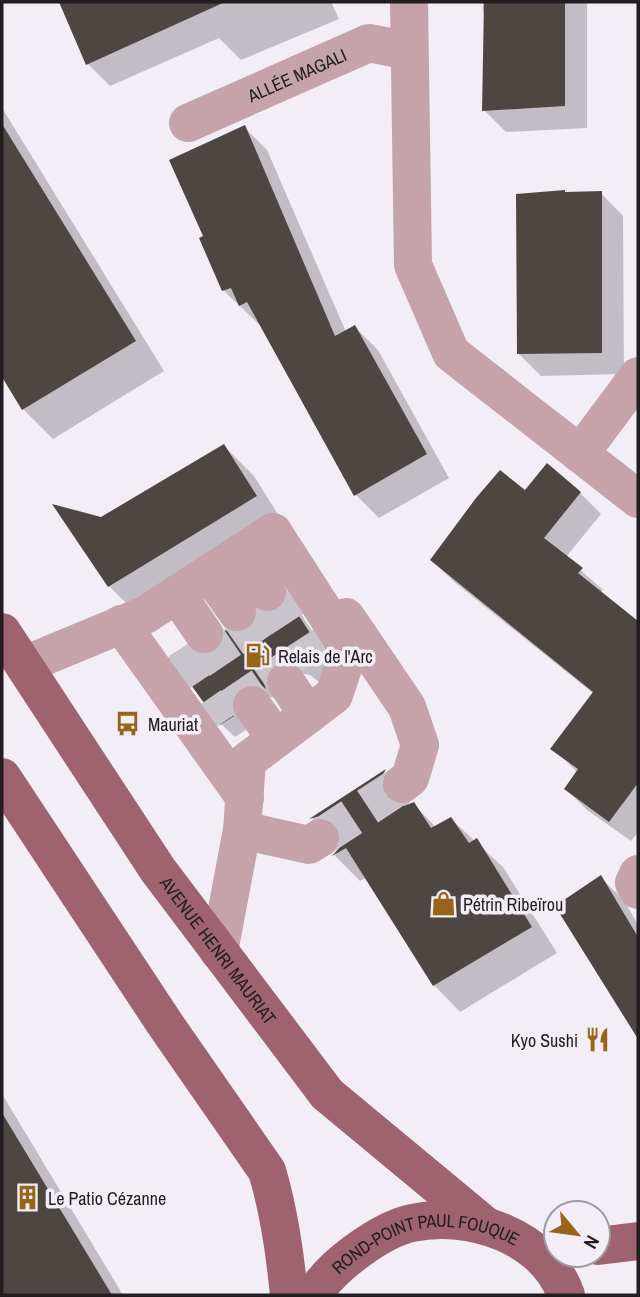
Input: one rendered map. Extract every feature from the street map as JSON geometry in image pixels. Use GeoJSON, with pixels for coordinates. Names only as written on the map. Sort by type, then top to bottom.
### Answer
{"type":"FeatureCollection","features":[{"type":"Feature","properties":{"kind":"main road","name":"AVENUE HENRI MAURIAT"},"geometry":{"type":"LineString","coordinates":[[2,632],[158,870],[327,1094],[486,1226]]}},
{"type":"Feature","properties":{"kind":"main road"},"geometry":{"type":"LineString","coordinates":[[2,778],[165,1024],[267,1171],[274,1195],[289,1295]]}},
{"type":"Feature","properties":{"kind":"main road","name":"ROND-POINT PAUL FOUQUE"},"geometry":{"type":"LineString","coordinates":[[314,1295],[339,1265],[382,1235],[411,1223],[448,1220],[486,1226],[542,1250]]}},
{"type":"Feature","properties":{"kind":"main road"},"geometry":{"type":"LineString","coordinates":[[612,1244],[638,1241]]}},
{"type":"Feature","properties":{"kind":"main road","name":"ROND-POINT PAUL FOUQUE"},"geometry":{"type":"LineString","coordinates":[[555,1269],[566,1295]]}},
{"type":"Feature","properties":{"kind":"street"},"geometry":{"type":"LineString","coordinates":[[408,2],[413,265],[451,353],[638,499]]}},
{"type":"Feature","properties":{"kind":"street","name":"ALLÉE MAGALI"},"geometry":{"type":"LineString","coordinates":[[188,123],[369,43],[409,51]]}},
{"type":"Feature","properties":{"kind":"street"},"geometry":{"type":"LineString","coordinates":[[580,453],[638,376]]}},
{"type":"Feature","properties":{"kind":"street"},"geometry":{"type":"LineString","coordinates":[[24,665],[133,619],[177,594],[272,532]]}},
{"type":"Feature","properties":{"kind":"street"},"geometry":{"type":"LineString","coordinates":[[219,953],[243,814],[261,750],[321,705],[349,650],[272,532]]}},
{"type":"Feature","properties":{"kind":"street"},"geometry":{"type":"LineString","coordinates":[[272,532],[309,562],[407,707],[420,745],[410,778],[402,784]]}},
{"type":"Feature","properties":{"kind":"street"},"geometry":{"type":"LineString","coordinates":[[209,573],[252,602],[241,552]]}},
{"type":"Feature","properties":{"kind":"street"},"geometry":{"type":"LineString","coordinates":[[133,619],[188,644],[177,594]]}},
{"type":"Feature","properties":{"kind":"street"},"geometry":{"type":"LineString","coordinates":[[133,619],[243,814],[309,845],[320,838]]}},
{"type":"Feature","properties":{"kind":"street"},"geometry":{"type":"LineString","coordinates":[[300,673],[321,705]]}},
{"type":"Feature","properties":{"kind":"street"},"geometry":{"type":"LineString","coordinates":[[236,714],[261,750]]}},
{"type":"Feature","properties":{"kind":"street"},"geometry":{"type":"LineString","coordinates":[[638,874],[634,883],[638,890]]}},
{"type":"Feature","properties":{"kind":"building"},"geometry":{"type":"Polygon","coordinates":[[[59,2],[225,2],[86,65],[59,2]]]}},
{"type":"Feature","properties":{"kind":"building"},"geometry":{"type":"Polygon","coordinates":[[[484,2],[565,2],[565,106],[482,111],[484,2]]]}},
{"type":"Feature","properties":{"kind":"building"},"geometry":{"type":"Polygon","coordinates":[[[2,124],[136,341],[22,410],[2,377],[2,124]]]}},
{"type":"Feature","properties":{"kind":"building"},"geometry":{"type":"Polygon","coordinates":[[[245,125],[335,336],[355,325],[427,454],[354,496],[247,302],[239,306],[231,288],[222,291],[199,238],[203,236],[169,160],[245,125]]]}},
{"type":"Feature","properties":{"kind":"building"},"geometry":{"type":"Polygon","coordinates":[[[565,190],[602,191],[602,353],[517,354],[516,194],[565,190]]]}},
{"type":"Feature","properties":{"kind":"building"},"geometry":{"type":"Polygon","coordinates":[[[224,444],[257,496],[108,587],[52,504],[101,517],[224,444]]]}},
{"type":"Feature","properties":{"kind":"building"},"geometry":{"type":"Polygon","coordinates":[[[547,463],[581,492],[544,538],[583,568],[578,573],[638,621],[638,783],[609,822],[564,789],[578,769],[550,749],[593,692],[430,560],[500,470],[525,490],[547,463]]]}},
{"type":"Feature","properties":{"kind":"building"},"geometry":{"type":"Polygon","coordinates":[[[287,598],[324,657],[304,670],[295,662],[285,660],[274,663],[266,673],[266,689],[251,683],[239,688],[232,696],[230,706],[234,716],[220,725],[170,656],[186,646],[195,654],[206,656],[216,652],[224,643],[225,630],[238,634],[249,630],[257,622],[259,612],[269,614],[278,611],[287,598]]]}},
{"type":"Feature","properties":{"kind":"building","name":"Pétrin Ribeïrou"},"geometry":{"type":"Polygon","coordinates":[[[386,769],[380,786],[385,798],[404,806],[414,802],[431,828],[451,817],[469,843],[477,838],[532,927],[433,986],[346,848],[332,856],[340,847],[342,838],[338,826],[329,818],[320,816],[309,819],[386,769]]]}},
{"type":"Feature","properties":{"kind":"building"},"geometry":{"type":"Polygon","coordinates":[[[601,875],[638,937],[638,1039],[555,906],[601,875]]]}},
{"type":"Feature","properties":{"kind":"building","name":"Le Patio Cézanne"},"geometry":{"type":"Polygon","coordinates":[[[2,1113],[112,1295],[2,1295],[2,1113]]]}},
{"type":"Feature","properties":{"kind":"tunnel"},"geometry":{"type":"LineString","coordinates":[[267,592],[314,664]]}},
{"type":"Feature","properties":{"kind":"tunnel"},"geometry":{"type":"LineString","coordinates":[[237,612],[286,682]]}},
{"type":"Feature","properties":{"kind":"tunnel"},"geometry":{"type":"LineString","coordinates":[[204,634],[252,705]]}},
{"type":"Feature","properties":{"kind":"tunnel"},"geometry":{"type":"LineString","coordinates":[[173,654],[221,724]]}},
{"type":"Feature","properties":{"kind":"tunnel"},"geometry":{"type":"LineString","coordinates":[[320,838],[402,784]]}},
{"type":"Feature","properties":{"kind":"place","name":"Relais de l'Arc"},"geometry":{"type":"Point","coordinates":[258,656]}},
{"type":"Feature","properties":{"kind":"place","name":"Mauriat"},"geometry":{"type":"Point","coordinates":[128,724]}},
{"type":"Feature","properties":{"kind":"place","name":"Pétrin Ribeïrou"},"geometry":{"type":"Point","coordinates":[443,904]}},
{"type":"Feature","properties":{"kind":"place","name":"Kyo Sushi"},"geometry":{"type":"Point","coordinates":[598,1040]}},
{"type":"Feature","properties":{"kind":"place","name":"Le Patio Cézanne"},"geometry":{"type":"Point","coordinates":[28,1198]}}]}
